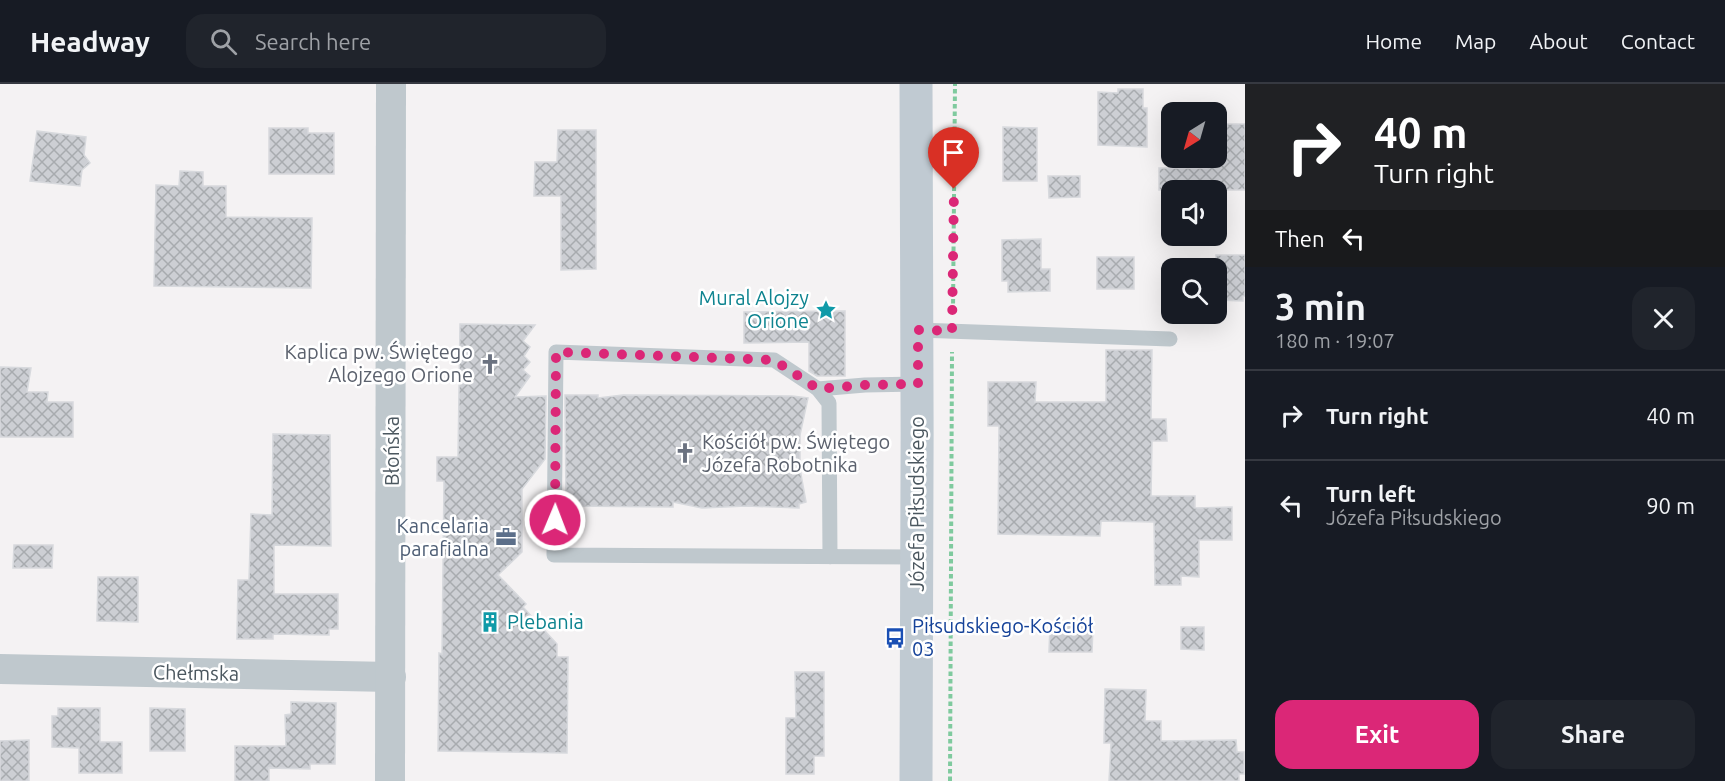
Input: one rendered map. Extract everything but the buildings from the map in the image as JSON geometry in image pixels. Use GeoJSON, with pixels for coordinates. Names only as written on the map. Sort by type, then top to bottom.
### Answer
{"type":"FeatureCollection","features":[{"type":"Feature","properties":{"kind":"street","name":"Błońska"},"geometry":{"type":"LineString","coordinates":[[390,781],[391,84]]}},
{"type":"Feature","properties":{"kind":"street","name":"Józefa Piłsudskiego"},"geometry":{"type":"LineString","coordinates":[[916,84],[915,274],[918,330],[916,781]]}},
{"type":"Feature","properties":{"kind":"street","name":"Chełmska"},"geometry":{"type":"LineString","coordinates":[[0,669],[391,677]]}},
{"type":"Feature","properties":{"kind":"lane"},"geometry":{"type":"LineString","coordinates":[[918,330],[1170,339]]}},
{"type":"Feature","properties":{"kind":"lane"},"geometry":{"type":"LineString","coordinates":[[830,557],[829,403],[818,389],[774,360],[556,352],[554,555],[830,557],[916,557]]}},
{"type":"Feature","properties":{"kind":"lane"},"geometry":{"type":"LineString","coordinates":[[818,389],[918,384]]}},
{"type":"Feature","properties":{"kind":"path"},"geometry":{"type":"LineString","coordinates":[[950,781],[955,84]]}},
{"type":"Feature","properties":{"kind":"place","name":"Mural Alojzy Orione"},"geometry":{"type":"Point","coordinates":[826,310]}},
{"type":"Feature","properties":{"kind":"place","name":"Kaplica pw. Świętego Alojzego Orione"},"geometry":{"type":"Point","coordinates":[490,364]}},
{"type":"Feature","properties":{"kind":"place","name":"Kościół pw. Świętego Józefa Robotnika"},"geometry":{"type":"Point","coordinates":[685,453]}},
{"type":"Feature","properties":{"kind":"place","name":"Kancelaria parafialna"},"geometry":{"type":"Point","coordinates":[506,537]}},
{"type":"Feature","properties":{"kind":"place","name":"Plebania"},"geometry":{"type":"Point","coordinates":[490,622]}},
{"type":"Feature","properties":{"kind":"place","name":"Piłsudskiego-Kościół 03"},"geometry":{"type":"Point","coordinates":[895,638]}},
{"type":"Feature","properties":{"kind":"route"},"geometry":{"type":"LineString","coordinates":[[555,520],[556,352],[774,360],[818,389],[918,384],[918,330],[952,331],[954,189]]}}]}
